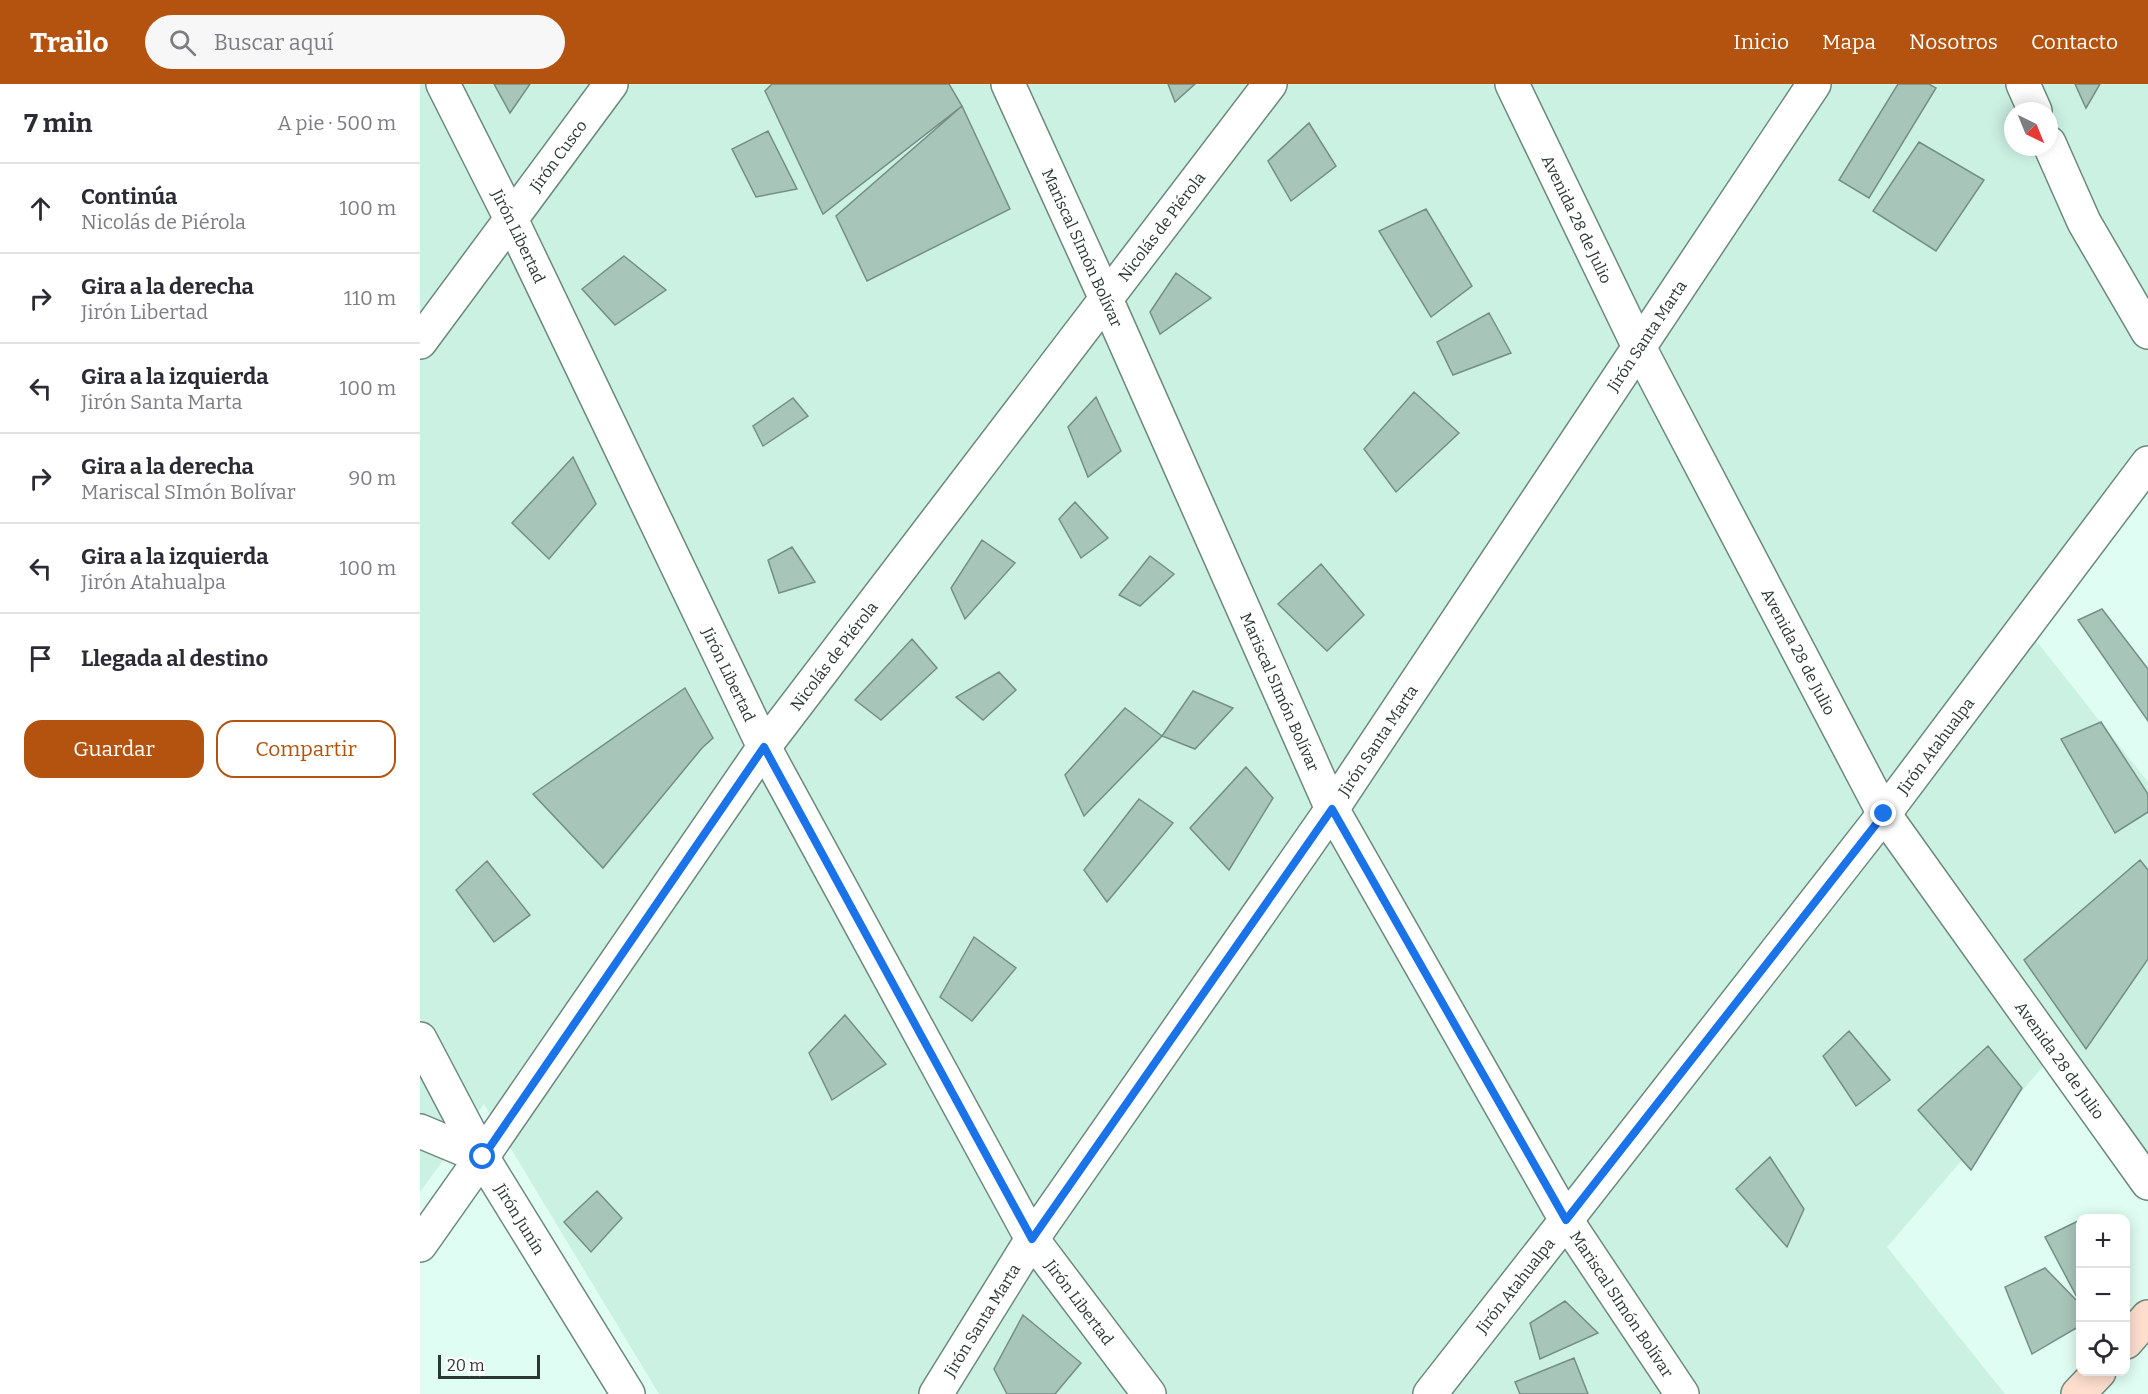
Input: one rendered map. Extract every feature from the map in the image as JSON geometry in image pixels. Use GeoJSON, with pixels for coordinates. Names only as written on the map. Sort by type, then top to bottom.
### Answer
{"type":"FeatureCollection","features":[{"type":"Feature","properties":{"kind":"street","name":"Jirón Libertad"},"geometry":{"type":"LineString","coordinates":[[443,84],[511,219],[764,747],[1032,1239],[1149,1394]]}},
{"type":"Feature","properties":{"kind":"street","name":"Jirón Cusco"},"geometry":{"type":"LineString","coordinates":[[420,342],[611,84]]}},
{"type":"Feature","properties":{"kind":"street","name":"Mariscal SImón Bolívar"},"geometry":{"type":"LineString","coordinates":[[1008,84],[1332,809],[1566,1220],[1682,1394]]}},
{"type":"Feature","properties":{"kind":"street","name":"Nicolás de Piérola"},"geometry":{"type":"LineString","coordinates":[[420,1245],[483,1157],[764,747],[1270,84]]}},
{"type":"Feature","properties":{"kind":"street","name":"Avenida 28 de Julio"},"geometry":{"type":"LineString","coordinates":[[1512,84],[1639,347],[1884,814],[2148,1183]]}},
{"type":"Feature","properties":{"kind":"street","name":"Jirón Santa Marta"},"geometry":{"type":"LineString","coordinates":[[936,1394],[1032,1239],[1332,809],[1814,84]]}},
{"type":"Feature","properties":{"kind":"street"},"geometry":{"type":"LineString","coordinates":[[2023,84],[2031,102]]}},
{"type":"Feature","properties":{"kind":"street"},"geometry":{"type":"LineString","coordinates":[[2055,156],[2084,222],[2148,332]]}},
{"type":"Feature","properties":{"kind":"street","name":"Jirón Atahualpa"},"geometry":{"type":"LineString","coordinates":[[1430,1394],[1884,814],[2148,463]]}},
{"type":"Feature","properties":{"kind":"street","name":"Jirón Junín"},"geometry":{"type":"LineString","coordinates":[[420,1039],[483,1157],[628,1394]]}},
{"type":"Feature","properties":{"kind":"street"},"geometry":{"type":"LineString","coordinates":[[420,1131],[483,1157]]}},
{"type":"Feature","properties":{"kind":"street"},"geometry":{"type":"LineString","coordinates":[[2130,1337],[2148,1317]]}},
{"type":"Feature","properties":{"kind":"street"},"geometry":{"type":"LineString","coordinates":[[2078,1394],[2094,1376]]}},
{"type":"Feature","properties":{"kind":"shaded area"},"geometry":{"type":"Polygon","coordinates":[[[420,84],[2148,84],[2148,481],[2030,633],[2148,782],[2148,1200],[2047,1062],[1887,1247],[2005,1394],[659,1394],[484,1104],[420,1192],[420,84]]]}},
{"type":"Feature","properties":{"kind":"building"},"geometry":{"type":"Polygon","coordinates":[[[494,84],[530,84],[510,113],[494,84]]]}},
{"type":"Feature","properties":{"kind":"building"},"geometry":{"type":"Polygon","coordinates":[[[772,84],[949,84],[962,106],[823,214],[765,91],[772,84]]]}},
{"type":"Feature","properties":{"kind":"building"},"geometry":{"type":"Polygon","coordinates":[[[1168,84],[1195,84],[1175,102],[1168,84]]]}},
{"type":"Feature","properties":{"kind":"building"},"geometry":{"type":"Polygon","coordinates":[[[1898,84],[1929,84],[1936,88],[1869,198],[1839,180],[1898,84]]]}},
{"type":"Feature","properties":{"kind":"building"},"geometry":{"type":"Polygon","coordinates":[[[2075,84],[2100,84],[2086,108],[2075,84]]]}},
{"type":"Feature","properties":{"kind":"building"},"geometry":{"type":"Polygon","coordinates":[[[962,106],[1010,209],[867,281],[836,216],[962,106]]]}},
{"type":"Feature","properties":{"kind":"building"},"geometry":{"type":"Polygon","coordinates":[[[1309,123],[1336,166],[1291,201],[1268,161],[1309,123]]]}},
{"type":"Feature","properties":{"kind":"building"},"geometry":{"type":"Polygon","coordinates":[[[768,131],[797,189],[756,197],[732,149],[768,131]]]}},
{"type":"Feature","properties":{"kind":"building"},"geometry":{"type":"Polygon","coordinates":[[[1919,142],[1984,180],[1936,251],[1873,211],[1919,142]]]}},
{"type":"Feature","properties":{"kind":"building"},"geometry":{"type":"Polygon","coordinates":[[[1426,209],[1472,286],[1431,317],[1379,231],[1426,209]]]}},
{"type":"Feature","properties":{"kind":"building"},"geometry":{"type":"Polygon","coordinates":[[[624,256],[666,290],[615,325],[582,289],[624,256]]]}},
{"type":"Feature","properties":{"kind":"building"},"geometry":{"type":"Polygon","coordinates":[[[1176,273],[1211,298],[1160,334],[1150,312],[1176,273]]]}},
{"type":"Feature","properties":{"kind":"building"},"geometry":{"type":"Polygon","coordinates":[[[1489,313],[1511,353],[1453,375],[1437,342],[1489,313]]]}},
{"type":"Feature","properties":{"kind":"building"},"geometry":{"type":"Polygon","coordinates":[[[1414,392],[1459,433],[1396,492],[1364,449],[1414,392]]]}},
{"type":"Feature","properties":{"kind":"building"},"geometry":{"type":"Polygon","coordinates":[[[1096,397],[1121,451],[1088,477],[1068,427],[1096,397]]]}},
{"type":"Feature","properties":{"kind":"building"},"geometry":{"type":"Polygon","coordinates":[[[793,398],[808,416],[763,446],[753,426],[793,398]]]}},
{"type":"Feature","properties":{"kind":"building"},"geometry":{"type":"Polygon","coordinates":[[[573,457],[596,504],[549,559],[512,523],[573,457]]]}},
{"type":"Feature","properties":{"kind":"building"},"geometry":{"type":"Polygon","coordinates":[[[1075,502],[1108,538],[1081,558],[1059,519],[1075,502]]]}},
{"type":"Feature","properties":{"kind":"building"},"geometry":{"type":"Polygon","coordinates":[[[982,540],[1015,563],[965,619],[951,588],[982,540]]]}},
{"type":"Feature","properties":{"kind":"building"},"geometry":{"type":"Polygon","coordinates":[[[792,547],[815,582],[779,593],[768,560],[792,547]]]}},
{"type":"Feature","properties":{"kind":"building"},"geometry":{"type":"Polygon","coordinates":[[[1150,556],[1174,574],[1140,606],[1119,595],[1150,556]]]}},
{"type":"Feature","properties":{"kind":"building"},"geometry":{"type":"Polygon","coordinates":[[[1321,564],[1364,615],[1327,651],[1278,604],[1321,564]]]}},
{"type":"Feature","properties":{"kind":"building"},"geometry":{"type":"Polygon","coordinates":[[[2102,609],[2148,669],[2148,721],[2078,620],[2102,609]]]}},
{"type":"Feature","properties":{"kind":"building"},"geometry":{"type":"Polygon","coordinates":[[[912,639],[937,668],[881,720],[855,700],[912,639]]]}},
{"type":"Feature","properties":{"kind":"building"},"geometry":{"type":"Polygon","coordinates":[[[999,672],[1016,690],[983,720],[956,697],[999,672]]]}},
{"type":"Feature","properties":{"kind":"building"},"geometry":{"type":"Polygon","coordinates":[[[685,688],[713,738],[702,748],[603,868],[533,794],[685,688]]]}},
{"type":"Feature","properties":{"kind":"building"},"geometry":{"type":"Polygon","coordinates":[[[1193,691],[1233,708],[1195,749],[1162,736],[1193,691]]]}},
{"type":"Feature","properties":{"kind":"building"},"geometry":{"type":"Polygon","coordinates":[[[1125,708],[1162,736],[1084,816],[1065,775],[1125,708]]]}},
{"type":"Feature","properties":{"kind":"building"},"geometry":{"type":"Polygon","coordinates":[[[2101,722],[2148,794],[2148,812],[2115,833],[2061,739],[2101,722]]]}},
{"type":"Feature","properties":{"kind":"building"},"geometry":{"type":"Polygon","coordinates":[[[1246,767],[1273,798],[1229,870],[1190,828],[1246,767]]]}},
{"type":"Feature","properties":{"kind":"building"},"geometry":{"type":"Polygon","coordinates":[[[1139,799],[1173,823],[1107,902],[1084,870],[1139,799]]]}},
{"type":"Feature","properties":{"kind":"building"},"geometry":{"type":"Polygon","coordinates":[[[2140,860],[2148,870],[2148,959],[2086,1049],[2024,960],[2140,860]]]}},
{"type":"Feature","properties":{"kind":"building"},"geometry":{"type":"Polygon","coordinates":[[[487,861],[530,915],[494,942],[456,890],[487,861]]]}},
{"type":"Feature","properties":{"kind":"building"},"geometry":{"type":"Polygon","coordinates":[[[974,937],[1016,968],[972,1021],[940,997],[974,937]]]}},
{"type":"Feature","properties":{"kind":"building"},"geometry":{"type":"Polygon","coordinates":[[[845,1015],[886,1064],[832,1100],[809,1053],[845,1015]]]}},
{"type":"Feature","properties":{"kind":"building"},"geometry":{"type":"Polygon","coordinates":[[[1849,1031],[1890,1080],[1856,1106],[1823,1056],[1849,1031]]]}},
{"type":"Feature","properties":{"kind":"building"},"geometry":{"type":"Polygon","coordinates":[[[1988,1046],[2022,1088],[1971,1170],[1918,1110],[1988,1046]]]}},
{"type":"Feature","properties":{"kind":"building"},"geometry":{"type":"Polygon","coordinates":[[[1770,1157],[1804,1209],[1787,1247],[1736,1189],[1770,1157]]]}},
{"type":"Feature","properties":{"kind":"building"},"geometry":{"type":"Polygon","coordinates":[[[597,1191],[622,1218],[591,1252],[564,1222],[597,1191]]]}},
{"type":"Feature","properties":{"kind":"building"},"geometry":{"type":"Polygon","coordinates":[[[2076,1222],[2076,1295],[2045,1237],[2076,1222]]]}},
{"type":"Feature","properties":{"kind":"building"},"geometry":{"type":"Polygon","coordinates":[[[2045,1268],[2076,1300],[2076,1328],[2032,1354],[2005,1287],[2045,1268]]]}},
{"type":"Feature","properties":{"kind":"building"},"geometry":{"type":"Polygon","coordinates":[[[1565,1301],[1598,1333],[1540,1359],[1530,1323],[1565,1301]]]}},
{"type":"Feature","properties":{"kind":"building"},"geometry":{"type":"Polygon","coordinates":[[[1023,1315],[1081,1363],[1055,1394],[1007,1394],[994,1369],[1023,1315]]]}},
{"type":"Feature","properties":{"kind":"building"},"geometry":{"type":"Polygon","coordinates":[[[1574,1358],[1588,1394],[1520,1394],[1515,1382],[1574,1358]]]}},
{"type":"Feature","properties":{"kind":"route"},"geometry":{"type":"LineString","coordinates":[[483,1157],[764,747],[1032,1239],[1332,809],[1566,1220],[1884,814]]}}]}
